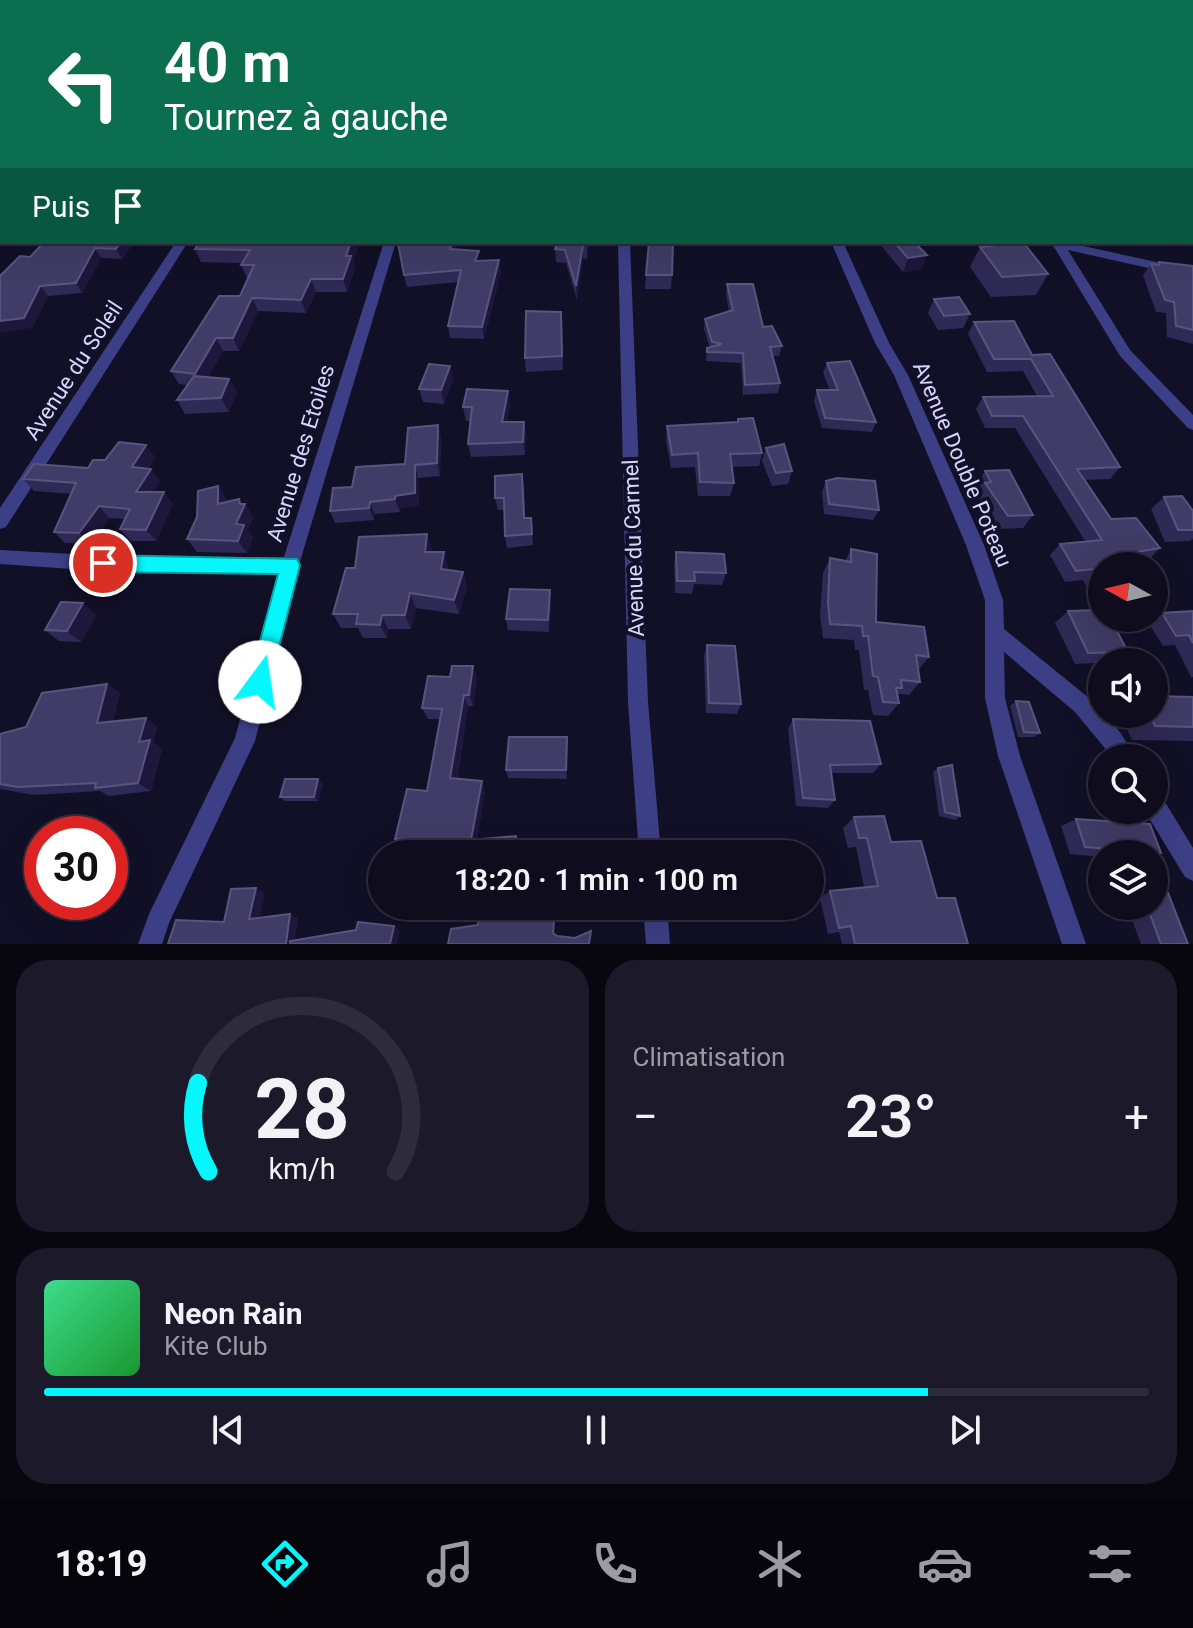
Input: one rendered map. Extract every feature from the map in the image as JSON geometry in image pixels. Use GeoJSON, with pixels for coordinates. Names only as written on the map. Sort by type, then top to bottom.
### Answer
{"type":"FeatureCollection","features":[{"type":"Feature","properties":{"kind":"street","name":"Avenue du Soleil"},"geometry":{"type":"LineString","coordinates":[[0,522],[181,244]]}},
{"type":"Feature","properties":{"kind":"street","name":"Avenue des Etoiles"},"geometry":{"type":"LineString","coordinates":[[150,944],[158,920],[245,741],[290,565],[389,244]]}},
{"type":"Feature","properties":{"kind":"street","name":"Avenue du Carmel"},"geometry":{"type":"LineString","coordinates":[[624,244],[638,702],[649,840]]}},
{"type":"Feature","properties":{"kind":"street","name":"Avenue Double Poteau"},"geometry":{"type":"LineString","coordinates":[[838,244],[882,343],[901,375],[975,545],[994,600],[995,698],[1009,756],[1074,944]]}},
{"type":"Feature","properties":{"kind":"street"},"geometry":{"type":"LineString","coordinates":[[1053,244],[1125,353],[1193,424]]}},
{"type":"Feature","properties":{"kind":"street"},"geometry":{"type":"LineString","coordinates":[[1057,244],[1193,274]]}},
{"type":"Feature","properties":{"kind":"street"},"geometry":{"type":"LineString","coordinates":[[0,557],[129,565],[290,565]]}},
{"type":"Feature","properties":{"kind":"street"},"geometry":{"type":"LineString","coordinates":[[995,633],[1083,705],[1110,732],[1117,744]]}},
{"type":"Feature","properties":{"kind":"street"},"geometry":{"type":"LineString","coordinates":[[1166,824],[1193,869]]}},
{"type":"Feature","properties":{"kind":"street"},"geometry":{"type":"LineString","coordinates":[[656,920],[658,944]]}},
{"type":"Feature","properties":{"kind":"building"},"geometry":{"type":"Polygon","coordinates":[[[42,244],[120,244],[116,249],[95,248],[76,283],[40,286],[24,318],[0,321],[0,276],[20,256],[30,257],[42,244]]]}},
{"type":"Feature","properties":{"kind":"building"},"geometry":{"type":"Polygon","coordinates":[[[199,244],[350,244],[346,256],[351,256],[343,279],[311,279],[301,300],[252,298],[233,338],[216,338],[195,374],[171,371],[219,296],[240,296],[254,265],[241,265],[250,250],[195,249],[199,244]]]}},
{"type":"Feature","properties":{"kind":"building"},"geometry":{"type":"Polygon","coordinates":[[[398,244],[451,244],[450,249],[479,251],[475,261],[499,260],[482,327],[448,326],[461,270],[404,275],[398,244]]]}},
{"type":"Feature","properties":{"kind":"building"},"geometry":{"type":"Polygon","coordinates":[[[556,244],[587,244],[583,245],[576,286],[565,250],[555,249],[556,244]]]}},
{"type":"Feature","properties":{"kind":"building"},"geometry":{"type":"Polygon","coordinates":[[[649,244],[673,244],[672,275],[646,275],[649,244]]]}},
{"type":"Feature","properties":{"kind":"building"},"geometry":{"type":"Polygon","coordinates":[[[896,244],[916,244],[927,255],[908,258],[896,244]]]}},
{"type":"Feature","properties":{"kind":"building"},"geometry":{"type":"Polygon","coordinates":[[[990,244],[1025,244],[1048,274],[1002,277],[980,247],[992,246],[990,244]]]}},
{"type":"Feature","properties":{"kind":"building"},"geometry":{"type":"Polygon","coordinates":[[[1159,262],[1193,266],[1193,330],[1176,326],[1174,302],[1165,300],[1151,264],[1159,265],[1159,262]]]}},
{"type":"Feature","properties":{"kind":"building"},"geometry":{"type":"Polygon","coordinates":[[[727,284],[753,284],[763,327],[772,326],[782,346],[770,347],[780,383],[745,385],[743,353],[707,352],[707,348],[722,344],[712,342],[705,319],[733,310],[727,284]]]}},
{"type":"Feature","properties":{"kind":"building"},"geometry":{"type":"Polygon","coordinates":[[[959,297],[970,314],[944,316],[934,299],[959,297]]]}},
{"type":"Feature","properties":{"kind":"building"},"geometry":{"type":"Polygon","coordinates":[[[526,311],[561,312],[562,356],[525,358],[526,311]]]}},
{"type":"Feature","properties":{"kind":"building"},"geometry":{"type":"Polygon","coordinates":[[[1014,321],[1032,355],[1050,354],[1120,467],[1077,469],[1111,519],[1136,518],[1160,548],[1137,552],[1088,552],[1088,570],[1076,571],[1060,544],[1102,540],[1023,416],[992,416],[983,397],[1053,396],[1031,359],[994,359],[974,322],[1014,321]]]}},
{"type":"Feature","properties":{"kind":"building"},"geometry":{"type":"Polygon","coordinates":[[[850,361],[876,422],[825,418],[817,390],[838,390],[827,363],[850,361]]]}},
{"type":"Feature","properties":{"kind":"building"},"geometry":{"type":"Polygon","coordinates":[[[429,364],[450,366],[441,390],[419,389],[429,364]]]}},
{"type":"Feature","properties":{"kind":"building"},"geometry":{"type":"Polygon","coordinates":[[[194,376],[229,379],[221,398],[177,400],[194,376]]]}},
{"type":"Feature","properties":{"kind":"building"},"geometry":{"type":"Polygon","coordinates":[[[467,389],[508,391],[502,422],[524,422],[523,442],[468,444],[472,407],[463,407],[467,389]]]}},
{"type":"Feature","properties":{"kind":"building"},"geometry":{"type":"Polygon","coordinates":[[[753,418],[762,453],[730,454],[734,483],[700,482],[698,453],[672,455],[667,426],[738,422],[738,419],[753,418]]]}},
{"type":"Feature","properties":{"kind":"building"},"geometry":{"type":"Polygon","coordinates":[[[438,425],[437,463],[415,465],[415,493],[370,502],[369,508],[330,511],[333,488],[352,487],[356,467],[405,464],[408,428],[438,425]]]}},
{"type":"Feature","properties":{"kind":"building"},"geometry":{"type":"Polygon","coordinates":[[[119,442],[146,445],[132,467],[151,469],[136,492],[164,492],[146,530],[120,529],[130,509],[99,506],[79,533],[54,532],[76,483],[23,479],[34,464],[88,468],[93,460],[105,460],[119,442]]]}},
{"type":"Feature","properties":{"kind":"building"},"geometry":{"type":"Polygon","coordinates":[[[784,444],[792,471],[776,473],[766,448],[784,444]]]}},
{"type":"Feature","properties":{"kind":"building"},"geometry":{"type":"Polygon","coordinates":[[[1009,470],[1033,515],[1008,516],[985,483],[991,482],[985,471],[1009,470]]]}},
{"type":"Feature","properties":{"kind":"building"},"geometry":{"type":"Polygon","coordinates":[[[522,474],[524,518],[531,518],[532,534],[505,536],[504,498],[495,498],[495,476],[522,474]]]}},
{"type":"Feature","properties":{"kind":"building"},"geometry":{"type":"Polygon","coordinates":[[[837,478],[875,481],[879,510],[829,504],[826,481],[837,478]]]}},
{"type":"Feature","properties":{"kind":"building"},"geometry":{"type":"Polygon","coordinates":[[[218,486],[218,504],[239,499],[240,504],[245,504],[236,524],[244,525],[238,541],[187,539],[197,517],[198,491],[218,486]]]}},
{"type":"Feature","properties":{"kind":"building"},"geometry":{"type":"Polygon","coordinates":[[[1182,496],[1193,511],[1193,530],[1178,530],[1164,497],[1182,496]]]}},
{"type":"Feature","properties":{"kind":"building"},"geometry":{"type":"Polygon","coordinates":[[[427,534],[425,552],[444,552],[441,569],[463,572],[454,600],[410,593],[405,615],[382,615],[380,625],[356,624],[358,614],[333,614],[346,568],[355,568],[359,537],[427,534]]]}},
{"type":"Feature","properties":{"kind":"building"},"geometry":{"type":"Polygon","coordinates":[[[851,549],[877,554],[876,622],[924,627],[929,657],[916,655],[920,682],[901,680],[902,688],[896,688],[899,703],[883,702],[878,677],[873,676],[868,636],[863,636],[862,626],[830,624],[830,558],[851,562],[851,549]]]}},
{"type":"Feature","properties":{"kind":"building"},"geometry":{"type":"Polygon","coordinates":[[[676,552],[724,554],[726,573],[694,572],[695,581],[677,581],[676,552]]]}},
{"type":"Feature","properties":{"kind":"building"},"geometry":{"type":"Polygon","coordinates":[[[510,589],[550,590],[548,620],[506,619],[510,589]]]}},
{"type":"Feature","properties":{"kind":"building"},"geometry":{"type":"Polygon","coordinates":[[[61,602],[83,603],[67,631],[45,630],[61,602]]]}},
{"type":"Feature","properties":{"kind":"building"},"geometry":{"type":"Polygon","coordinates":[[[1088,610],[1088,632],[1117,632],[1126,648],[1088,648],[1088,653],[1068,611],[1088,610]]]}},
{"type":"Feature","properties":{"kind":"building"},"geometry":{"type":"Polygon","coordinates":[[[1193,611],[1193,643],[1189,635],[1176,636],[1168,623],[1168,613],[1193,611]]]}},
{"type":"Feature","properties":{"kind":"building"},"geometry":{"type":"Polygon","coordinates":[[[707,645],[735,646],[741,704],[709,703],[707,645]]]}},
{"type":"Feature","properties":{"kind":"building"},"geometry":{"type":"Polygon","coordinates":[[[452,666],[473,666],[469,695],[464,695],[450,778],[482,781],[471,840],[395,839],[407,789],[427,791],[442,709],[422,708],[428,676],[450,677],[452,666]]]}},
{"type":"Feature","properties":{"kind":"building"},"geometry":{"type":"Polygon","coordinates":[[[107,684],[97,723],[146,718],[139,742],[150,740],[138,783],[95,788],[96,783],[18,787],[0,784],[0,734],[26,727],[42,693],[107,684]]]}},
{"type":"Feature","properties":{"kind":"building"},"geometry":{"type":"Polygon","coordinates":[[[1168,696],[1193,697],[1193,727],[1168,726],[1168,696]]]}},
{"type":"Feature","properties":{"kind":"building"},"geometry":{"type":"Polygon","coordinates":[[[1016,701],[1029,702],[1040,733],[1024,732],[1016,701]]]}},
{"type":"Feature","properties":{"kind":"building"},"geometry":{"type":"Polygon","coordinates":[[[793,719],[870,721],[881,764],[830,765],[835,800],[803,798],[793,719]]]}},
{"type":"Feature","properties":{"kind":"building"},"geometry":{"type":"Polygon","coordinates":[[[509,737],[567,737],[566,770],[506,770],[509,737]]]}},
{"type":"Feature","properties":{"kind":"building"},"geometry":{"type":"Polygon","coordinates":[[[952,765],[960,816],[945,812],[938,768],[952,765]]]}},
{"type":"Feature","properties":{"kind":"building"},"geometry":{"type":"Polygon","coordinates":[[[285,779],[318,779],[314,797],[280,797],[285,779]]]}},
{"type":"Feature","properties":{"kind":"building"},"geometry":{"type":"Polygon","coordinates":[[[884,816],[891,842],[921,841],[937,898],[955,898],[968,944],[855,944],[851,926],[839,928],[830,891],[878,886],[867,838],[859,838],[854,817],[884,816]]]}},
{"type":"Feature","properties":{"kind":"building"},"geometry":{"type":"Polygon","coordinates":[[[1076,819],[1088,820],[1088,824],[1150,824],[1156,840],[1088,840],[1088,847],[1085,847],[1076,819]]]}},
{"type":"Feature","properties":{"kind":"building"},"geometry":{"type":"Polygon","coordinates":[[[516,836],[516,840],[471,840],[516,836]]]}},
{"type":"Feature","properties":{"kind":"building"},"geometry":{"type":"Polygon","coordinates":[[[256,888],[249,919],[290,914],[286,944],[168,944],[176,920],[224,922],[231,889],[256,888]]]}},
{"type":"Feature","properties":{"kind":"building"},"geometry":{"type":"Polygon","coordinates":[[[1168,893],[1188,944],[1161,944],[1152,920],[1168,920],[1168,893]]]}},
{"type":"Feature","properties":{"kind":"building"},"geometry":{"type":"Polygon","coordinates":[[[479,920],[554,920],[553,933],[557,936],[575,938],[591,931],[589,944],[448,944],[451,929],[478,925],[479,920]]]}},
{"type":"Feature","properties":{"kind":"building"},"geometry":{"type":"Polygon","coordinates":[[[358,922],[394,926],[390,944],[290,944],[290,941],[356,930],[358,922]]]}},
{"type":"Feature","properties":{"kind":"route"},"geometry":{"type":"LineString","coordinates":[[103,563],[290,565],[260,682]]}}]}
